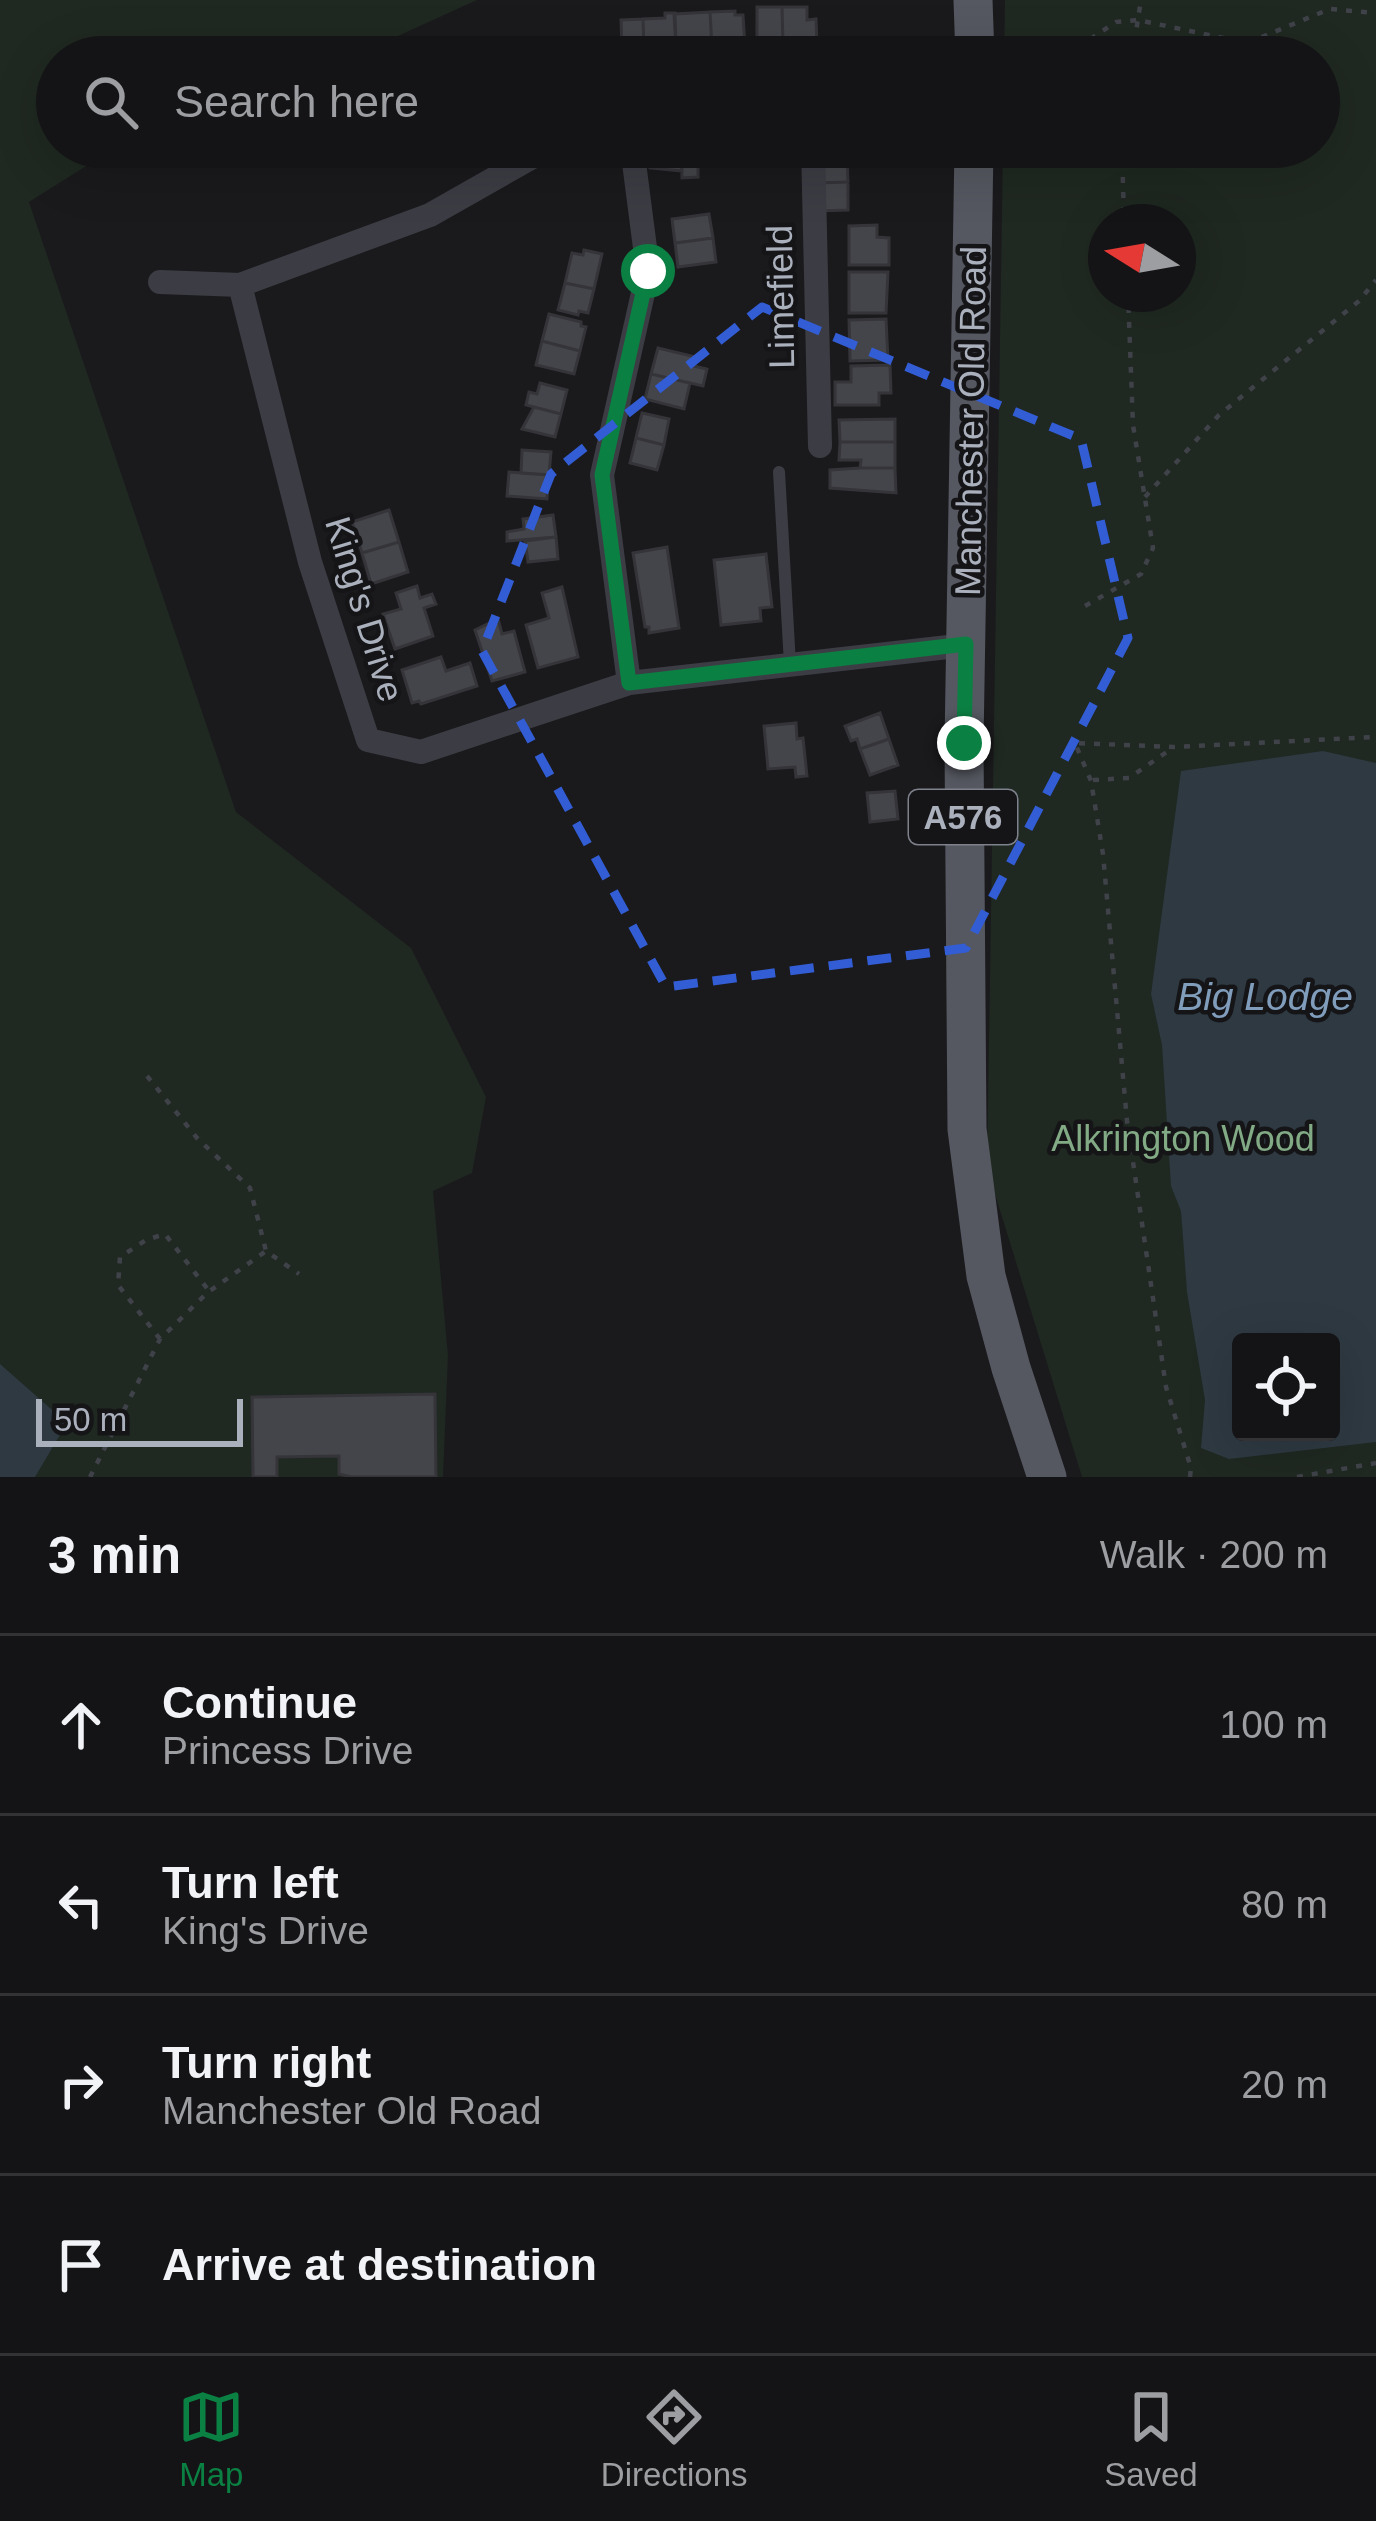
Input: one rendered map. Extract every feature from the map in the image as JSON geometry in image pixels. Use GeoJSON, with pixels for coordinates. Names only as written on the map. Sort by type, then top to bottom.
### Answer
{"type":"FeatureCollection","features":[{"type":"Feature","properties":{"kind":"main road"},"geometry":{"type":"LineString","coordinates":[[974,0],[977,36]]}},
{"type":"Feature","properties":{"kind":"main road","name":"Manchester Old Road"},"geometry":{"type":"LineString","coordinates":[[974,168],[963,931],[967,1129],[986,1276],[1047,1477]]}},
{"type":"Feature","properties":{"kind":"street"},"geometry":{"type":"LineString","coordinates":[[160,282],[240,285],[430,215],[513,168]]}},
{"type":"Feature","properties":{"kind":"street"},"geometry":{"type":"LineString","coordinates":[[629,683],[602,475],[648,271],[635,168]]}},
{"type":"Feature","properties":{"kind":"street","name":"Limefield"},"geometry":{"type":"LineString","coordinates":[[813,168],[820,446]]}},
{"type":"Feature","properties":{"kind":"street","name":"King's Drive"},"geometry":{"type":"LineString","coordinates":[[240,285],[310,562],[368,740],[421,752],[629,683],[966,644]]}},
{"type":"Feature","properties":{"kind":"lane"},"geometry":{"type":"LineString","coordinates":[[779,472],[790,664]]}},
{"type":"Feature","properties":{"kind":"path"},"geometry":{"type":"LineString","coordinates":[[1135,36],[1141,0]]}},
{"type":"Feature","properties":{"kind":"path"},"geometry":{"type":"LineString","coordinates":[[1264,36],[1330,9],[1376,13]]}},
{"type":"Feature","properties":{"kind":"path"},"geometry":{"type":"LineString","coordinates":[[1095,36],[1116,22],[1138,20],[1214,36]]}},
{"type":"Feature","properties":{"kind":"path"},"geometry":{"type":"LineString","coordinates":[[1123,168],[1124,204]]}},
{"type":"Feature","properties":{"kind":"path"},"geometry":{"type":"LineString","coordinates":[[1144,498],[1219,416],[1359,301],[1376,280]]}},
{"type":"Feature","properties":{"kind":"path"},"geometry":{"type":"LineString","coordinates":[[1085,606],[1141,574],[1153,548],[1133,425],[1129,312]]}},
{"type":"Feature","properties":{"kind":"path"},"geometry":{"type":"LineString","coordinates":[[1190,1477],[1192,1468],[1166,1387],[1127,1121],[1103,854],[1091,781],[1075,743],[1174,747],[1376,737]]}},
{"type":"Feature","properties":{"kind":"path"},"geometry":{"type":"LineString","coordinates":[[1091,781],[1130,778],[1174,747]]}},
{"type":"Feature","properties":{"kind":"path"},"geometry":{"type":"LineString","coordinates":[[147,1076],[197,1138],[250,1188],[266,1251],[299,1274]]}},
{"type":"Feature","properties":{"kind":"path"},"geometry":{"type":"LineString","coordinates":[[160,1339],[118,1285],[120,1257],[165,1234],[209,1291]]}},
{"type":"Feature","properties":{"kind":"path"},"geometry":{"type":"LineString","coordinates":[[90,1477],[160,1339],[209,1291],[266,1251]]}},
{"type":"Feature","properties":{"kind":"path"},"geometry":{"type":"LineString","coordinates":[[1297,1477],[1376,1463]]}},
{"type":"Feature","properties":{"kind":"highlighted area"},"geometry":{"type":"Polygon","coordinates":[[[762,307],[1081,439],[1128,638],[966,948],[666,987],[482,651],[551,474],[762,307]]]}},
{"type":"Feature","properties":{"kind":"green space"},"geometry":{"type":"Polygon","coordinates":[[[0,0],[477,0],[398,36],[36,36],[36,168],[83,168],[29,202],[236,812],[411,948],[486,1097],[472,1173],[433,1191],[448,1355],[443,1477],[0,1477],[0,0]]]}},
{"type":"Feature","properties":{"kind":"green space","name":"Alkrington Wood"},"geometry":{"type":"Polygon","coordinates":[[[1005,0],[1376,0],[1376,1477],[1082,1477],[987,1168],[1003,168],[1340,168],[1340,36],[1004,36],[1005,0]]]}},
{"type":"Feature","properties":{"kind":"water","name":"Big Lodge"},"geometry":{"type":"Polygon","coordinates":[[[1323,751],[1376,763],[1376,1442],[1229,1459],[1201,1448],[1205,1400],[1187,1292],[1181,1211],[1171,1186],[1162,1045],[1151,994],[1181,771],[1323,751]]]}},
{"type":"Feature","properties":{"kind":"water"},"geometry":{"type":"Polygon","coordinates":[[[0,1364],[67,1423],[35,1477],[0,1477],[0,1364]]]}},
{"type":"Feature","properties":{"kind":"building"},"geometry":{"type":"Polygon","coordinates":[[[757,7],[782,7],[783,36],[757,36],[757,7]]]}},
{"type":"Feature","properties":{"kind":"building"},"geometry":{"type":"Polygon","coordinates":[[[782,7],[807,7],[807,20],[816,19],[817,36],[783,36],[782,7]]]}},
{"type":"Feature","properties":{"kind":"building"},"geometry":{"type":"Polygon","coordinates":[[[710,12],[743,15],[744,36],[711,36],[710,12]]]}},
{"type":"Feature","properties":{"kind":"building"},"geometry":{"type":"Polygon","coordinates":[[[710,12],[711,36],[675,36],[674,14],[710,12]]]}},
{"type":"Feature","properties":{"kind":"building"},"geometry":{"type":"Polygon","coordinates":[[[665,13],[675,13],[676,36],[644,36],[643,19],[665,18],[665,13]]]}},
{"type":"Feature","properties":{"kind":"building"},"geometry":{"type":"Polygon","coordinates":[[[643,19],[644,36],[622,36],[621,20],[643,19]]]}},
{"type":"Feature","properties":{"kind":"building"},"geometry":{"type":"Polygon","coordinates":[[[682,168],[698,168],[698,177],[682,178],[682,168]]]}},
{"type":"Feature","properties":{"kind":"building"},"geometry":{"type":"Polygon","coordinates":[[[815,168],[848,168],[848,182],[815,183],[815,168]]]}},
{"type":"Feature","properties":{"kind":"building"},"geometry":{"type":"Polygon","coordinates":[[[848,182],[848,210],[816,211],[815,183],[848,182]]]}},
{"type":"Feature","properties":{"kind":"building"},"geometry":{"type":"Polygon","coordinates":[[[709,214],[713,238],[675,243],[672,219],[709,214]]]}},
{"type":"Feature","properties":{"kind":"building"},"geometry":{"type":"Polygon","coordinates":[[[877,225],[877,237],[889,238],[889,265],[849,265],[849,226],[877,225]]]}},
{"type":"Feature","properties":{"kind":"building"},"geometry":{"type":"Polygon","coordinates":[[[713,238],[716,262],[678,267],[675,243],[713,238]]]}},
{"type":"Feature","properties":{"kind":"building"},"geometry":{"type":"Polygon","coordinates":[[[584,250],[602,254],[594,289],[565,283],[572,253],[583,255],[584,250]]]}},
{"type":"Feature","properties":{"kind":"building"},"geometry":{"type":"Polygon","coordinates":[[[849,272],[888,272],[886,313],[849,313],[849,272]]]}},
{"type":"Feature","properties":{"kind":"building"},"geometry":{"type":"Polygon","coordinates":[[[565,283],[594,289],[588,313],[558,310],[565,283]]]}},
{"type":"Feature","properties":{"kind":"building"},"geometry":{"type":"Polygon","coordinates":[[[549,314],[586,327],[580,351],[542,341],[549,314]]]}},
{"type":"Feature","properties":{"kind":"building"},"geometry":{"type":"Polygon","coordinates":[[[886,319],[888,360],[850,361],[849,320],[886,319]]]}},
{"type":"Feature","properties":{"kind":"building"},"geometry":{"type":"Polygon","coordinates":[[[542,341],[580,351],[574,374],[536,365],[542,341]]]}},
{"type":"Feature","properties":{"kind":"building"},"geometry":{"type":"Polygon","coordinates":[[[658,348],[696,357],[694,366],[707,369],[703,386],[651,374],[658,348]]]}},
{"type":"Feature","properties":{"kind":"building"},"geometry":{"type":"Polygon","coordinates":[[[890,365],[891,393],[879,393],[879,405],[835,405],[835,382],[851,382],[851,366],[890,365]]]}},
{"type":"Feature","properties":{"kind":"building"},"geometry":{"type":"Polygon","coordinates":[[[651,374],[690,383],[684,409],[645,399],[651,374]]]}},
{"type":"Feature","properties":{"kind":"building"},"geometry":{"type":"Polygon","coordinates":[[[540,383],[567,390],[561,414],[526,405],[529,392],[537,394],[540,383]]]}},
{"type":"Feature","properties":{"kind":"building"},"geometry":{"type":"Polygon","coordinates":[[[534,407],[561,414],[555,437],[522,429],[534,407]]]}},
{"type":"Feature","properties":{"kind":"building"},"geometry":{"type":"Polygon","coordinates":[[[642,413],[669,419],[664,445],[636,438],[642,413]]]}},
{"type":"Feature","properties":{"kind":"building"},"geometry":{"type":"Polygon","coordinates":[[[895,419],[895,442],[840,442],[839,420],[895,419]]]}},
{"type":"Feature","properties":{"kind":"building"},"geometry":{"type":"Polygon","coordinates":[[[636,438],[664,445],[657,470],[630,463],[636,438]]]}},
{"type":"Feature","properties":{"kind":"building"},"geometry":{"type":"Polygon","coordinates":[[[840,442],[895,442],[895,468],[860,468],[861,460],[839,460],[840,442]]]}},
{"type":"Feature","properties":{"kind":"building"},"geometry":{"type":"Polygon","coordinates":[[[522,450],[551,452],[549,475],[521,473],[522,450]]]}},
{"type":"Feature","properties":{"kind":"building"},"geometry":{"type":"Polygon","coordinates":[[[895,468],[896,493],[830,488],[830,470],[895,468]]]}},
{"type":"Feature","properties":{"kind":"building"},"geometry":{"type":"Polygon","coordinates":[[[509,472],[549,475],[547,499],[507,496],[509,472]]]}},
{"type":"Feature","properties":{"kind":"building"},"geometry":{"type":"Polygon","coordinates":[[[389,510],[399,542],[362,553],[352,522],[389,510]]]}},
{"type":"Feature","properties":{"kind":"building"},"geometry":{"type":"Polygon","coordinates":[[[553,515],[556,537],[507,541],[507,532],[524,529],[523,519],[553,515]]]}},
{"type":"Feature","properties":{"kind":"building"},"geometry":{"type":"Polygon","coordinates":[[[556,537],[558,559],[528,562],[525,541],[556,537]]]}},
{"type":"Feature","properties":{"kind":"building"},"geometry":{"type":"Polygon","coordinates":[[[399,542],[408,572],[371,584],[362,553],[399,542]]]}},
{"type":"Feature","properties":{"kind":"building"},"geometry":{"type":"Polygon","coordinates":[[[667,547],[679,628],[649,633],[633,553],[667,547]]]}},
{"type":"Feature","properties":{"kind":"building"},"geometry":{"type":"Polygon","coordinates":[[[766,554],[772,607],[760,608],[761,621],[721,625],[714,560],[766,554]]]}},
{"type":"Feature","properties":{"kind":"building"},"geometry":{"type":"Polygon","coordinates":[[[417,586],[420,598],[432,594],[436,604],[424,608],[433,636],[395,649],[383,614],[401,609],[396,593],[417,586]]]}},
{"type":"Feature","properties":{"kind":"building"},"geometry":{"type":"Polygon","coordinates":[[[562,587],[578,657],[538,668],[526,625],[549,618],[542,593],[562,587]]]}},
{"type":"Feature","properties":{"kind":"building"},"geometry":{"type":"Polygon","coordinates":[[[498,619],[502,634],[514,631],[525,672],[492,681],[475,630],[498,619]]]}},
{"type":"Feature","properties":{"kind":"building"},"geometry":{"type":"Polygon","coordinates":[[[441,657],[446,671],[470,663],[477,686],[412,703],[402,670],[441,657]]]}},
{"type":"Feature","properties":{"kind":"building"},"geometry":{"type":"Polygon","coordinates":[[[880,713],[889,739],[860,749],[845,726],[880,713]]]}},
{"type":"Feature","properties":{"kind":"building"},"geometry":{"type":"Polygon","coordinates":[[[796,723],[797,739],[803,738],[807,776],[796,777],[795,767],[768,769],[764,726],[796,723]]]}},
{"type":"Feature","properties":{"kind":"building"},"geometry":{"type":"Polygon","coordinates":[[[889,739],[898,765],[870,775],[860,749],[889,739]]]}},
{"type":"Feature","properties":{"kind":"building"},"geometry":{"type":"Polygon","coordinates":[[[895,791],[898,819],[870,822],[867,793],[895,791]]]}},
{"type":"Feature","properties":{"kind":"building"},"geometry":{"type":"Polygon","coordinates":[[[435,1394],[436,1477],[351,1477],[339,1474],[339,1456],[277,1457],[277,1477],[253,1477],[252,1397],[435,1394]]]}},
{"type":"Feature","properties":{"kind":"route"},"geometry":{"type":"LineString","coordinates":[[648,271],[602,475],[629,683],[966,644],[964,743]]}}]}
